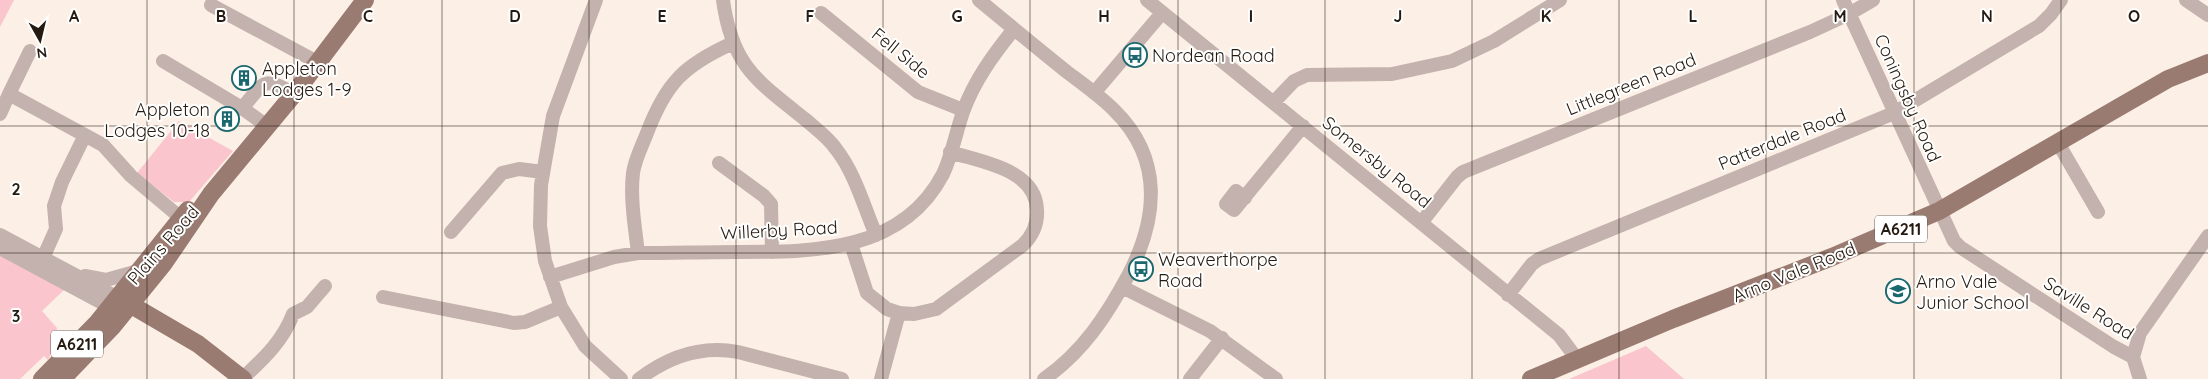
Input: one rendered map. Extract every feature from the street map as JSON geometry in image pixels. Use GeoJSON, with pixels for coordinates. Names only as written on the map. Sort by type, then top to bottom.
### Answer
{"type":"FeatureCollection","features":[{"type":"Feature","properties":{"kind":"main road","name":"Plains Road"},"geometry":{"type":"LineString","coordinates":[[120,306],[138,271],[211,194],[294,94],[364,0]]}},
{"type":"Feature","properties":{"kind":"main road","name":"Arno Vale Road"},"geometry":{"type":"LineString","coordinates":[[1530,379],[1832,257],[1939,211],[2168,79],[2208,63]]}},
{"type":"Feature","properties":{"kind":"main road","name":"Plains Road"},"geometry":{"type":"LineString","coordinates":[[120,306],[164,262],[186,221]]}},
{"type":"Feature","properties":{"kind":"main road","name":"A6211"},"geometry":{"type":"LineString","coordinates":[[120,306],[142,324],[198,344],[240,378]]}},
{"type":"Feature","properties":{"kind":"main road","name":"A6211"},"geometry":{"type":"LineString","coordinates":[[42,379],[120,306]]}},
{"type":"Feature","properties":{"kind":"main road","name":"A6211"},"geometry":{"type":"LineString","coordinates":[[62,379],[120,306]]}},
{"type":"Feature","properties":{"kind":"street"},"geometry":{"type":"LineString","coordinates":[[596,0],[553,116],[539,199],[540,226],[550,278],[561,307],[585,346],[621,379]]}},
{"type":"Feature","properties":{"kind":"street"},"geometry":{"type":"LineString","coordinates":[[723,0],[732,43],[740,59],[756,79],[826,137],[838,150],[876,235]]}},
{"type":"Feature","properties":{"kind":"street"},"geometry":{"type":"LineString","coordinates":[[979,0],[1114,110],[1134,135],[1146,160],[1151,184],[1151,212],[1144,239],[1122,287],[1104,318],[1088,338],[1064,363],[1044,379]]}},
{"type":"Feature","properties":{"kind":"street","name":"Somersby Road"},"geometry":{"type":"LineString","coordinates":[[1147,0],[1559,335],[1577,359]]}},
{"type":"Feature","properties":{"kind":"street"},"geometry":{"type":"LineString","coordinates":[[1274,102],[1294,81],[1307,75],[1392,74],[1452,61],[1494,41],[1560,0]]}},
{"type":"Feature","properties":{"kind":"street","name":"Coningsby Road"},"geometry":{"type":"LineString","coordinates":[[1843,0],[1939,211]]}},
{"type":"Feature","properties":{"kind":"street","name":"Littlegreen Road"},"geometry":{"type":"LineString","coordinates":[[1421,223],[1463,172],[1810,32],[1850,14],[1873,0]]}},
{"type":"Feature","properties":{"kind":"street","name":"Patterdale Road"},"geometry":{"type":"LineString","coordinates":[[1508,295],[1532,264],[1539,259],[1894,113],[2038,26],[2051,14],[2061,0]]}},
{"type":"Feature","properties":{"kind":"street"},"geometry":{"type":"LineString","coordinates":[[2186,0],[2208,14]]}},
{"type":"Feature","properties":{"kind":"street"},"geometry":{"type":"LineString","coordinates":[[211,5],[318,62]]}},
{"type":"Feature","properties":{"kind":"street","name":"Fell Side"},"geometry":{"type":"LineString","coordinates":[[821,13],[918,92],[963,110]]}},
{"type":"Feature","properties":{"kind":"street"},"geometry":{"type":"LineString","coordinates":[[1094,94],[1162,13]]}},
{"type":"Feature","properties":{"kind":"street","name":"Willerby Road"},"geometry":{"type":"LineString","coordinates":[[550,278],[614,257],[638,253],[814,250],[851,244],[876,235],[903,221],[924,202],[941,177],[963,110],[978,78],[992,56],[1014,30]]}},
{"type":"Feature","properties":{"kind":"street"},"geometry":{"type":"LineString","coordinates":[[638,253],[633,173],[656,110],[665,92],[683,72],[710,53],[732,43]]}},
{"type":"Feature","properties":{"kind":"street"},"geometry":{"type":"LineString","coordinates":[[0,114],[30,51]]}},
{"type":"Feature","properties":{"kind":"street"},"geometry":{"type":"LineString","coordinates":[[163,61],[242,108],[267,126]]}},
{"type":"Feature","properties":{"kind":"street"},"geometry":{"type":"LineString","coordinates":[[242,108],[261,85],[269,82],[294,94]]}},
{"type":"Feature","properties":{"kind":"street"},"geometry":{"type":"LineString","coordinates":[[9,94],[103,145],[131,176],[186,221]]}},
{"type":"Feature","properties":{"kind":"street"},"geometry":{"type":"LineString","coordinates":[[1245,198],[1303,126]]}},
{"type":"Feature","properties":{"kind":"street"},"geometry":{"type":"LineString","coordinates":[[43,258],[56,229],[54,206],[62,182],[85,135]]}},
{"type":"Feature","properties":{"kind":"street"},"geometry":{"type":"LineString","coordinates":[[2058,143],[2098,212]]}},
{"type":"Feature","properties":{"kind":"street"},"geometry":{"type":"LineString","coordinates":[[851,244],[867,293],[881,305],[899,313],[922,314],[936,309],[1016,251],[1028,240],[1035,226],[1037,204],[1029,187],[1022,179],[1012,173],[950,152]]}},
{"type":"Feature","properties":{"kind":"street"},"geometry":{"type":"LineString","coordinates":[[720,163],[764,196],[771,204],[772,252]]}},
{"type":"Feature","properties":{"kind":"street"},"geometry":{"type":"LineString","coordinates":[[452,225],[502,173],[519,169],[543,172]]}},
{"type":"Feature","properties":{"kind":"street","name":"Saville Road"},"geometry":{"type":"LineString","coordinates":[[1939,211],[1949,234],[1960,247],[2114,347],[2133,357]]}},
{"type":"Feature","properties":{"kind":"street"},"geometry":{"type":"LineString","coordinates":[[0,235],[72,274],[120,306]]}},
{"type":"Feature","properties":{"kind":"street"},"geometry":{"type":"LineString","coordinates":[[2140,379],[2133,357],[2140,333],[2208,236]]}},
{"type":"Feature","properties":{"kind":"street"},"geometry":{"type":"LineString","coordinates":[[0,248],[120,306]]}},
{"type":"Feature","properties":{"kind":"street"},"geometry":{"type":"LineString","coordinates":[[72,274],[106,280],[138,271]]}},
{"type":"Feature","properties":{"kind":"street"},"geometry":{"type":"LineString","coordinates":[[240,378],[273,348],[288,329],[293,314],[308,307],[325,286]]}},
{"type":"Feature","properties":{"kind":"street"},"geometry":{"type":"LineString","coordinates":[[1122,287],[1222,338],[1276,379]]}},
{"type":"Feature","properties":{"kind":"street"},"geometry":{"type":"LineString","coordinates":[[383,298],[514,323],[525,322],[561,307]]}},
{"type":"Feature","properties":{"kind":"street"},"geometry":{"type":"LineString","coordinates":[[881,379],[899,313]]}},
{"type":"Feature","properties":{"kind":"street"},"geometry":{"type":"LineString","coordinates":[[1190,379],[1222,338]]}},
{"type":"Feature","properties":{"kind":"street"},"geometry":{"type":"LineString","coordinates":[[640,379],[663,363],[687,353],[721,349],[842,379]]}},
{"type":"Feature","properties":{"kind":"shaded area"},"geometry":{"type":"Polygon","coordinates":[[[0,0],[14,0],[0,27],[0,0]]]}},
{"type":"Feature","properties":{"kind":"shaded area"},"geometry":{"type":"Polygon","coordinates":[[[179,121],[233,151],[189,202],[174,202],[137,173],[179,121]]]}},
{"type":"Feature","properties":{"kind":"shaded area"},"geometry":{"type":"Polygon","coordinates":[[[0,254],[65,289],[42,311],[57,328],[55,346],[48,360],[44,356],[20,379],[0,379],[0,254]]]}},
{"type":"Feature","properties":{"kind":"shaded area"},"geometry":{"type":"Polygon","coordinates":[[[1646,346],[1684,379],[1569,379],[1646,346]]]}},
{"type":"Feature","properties":{"kind":"place","name":"Nordean Road"},"geometry":{"type":"Point","coordinates":[1135,55]}},
{"type":"Feature","properties":{"kind":"place","name":"Appleton Lodges 1-9"},"geometry":{"type":"Point","coordinates":[244,78]}},
{"type":"Feature","properties":{"kind":"place","name":"Appleton Lodges 10-18"},"geometry":{"type":"Point","coordinates":[227,119]}},
{"type":"Feature","properties":{"kind":"place","name":"Weaverthorpe Road"},"geometry":{"type":"Point","coordinates":[1141,269]}},
{"type":"Feature","properties":{"kind":"place","name":"Arno Vale Junior School"},"geometry":{"type":"Point","coordinates":[1898,291]}}]}
